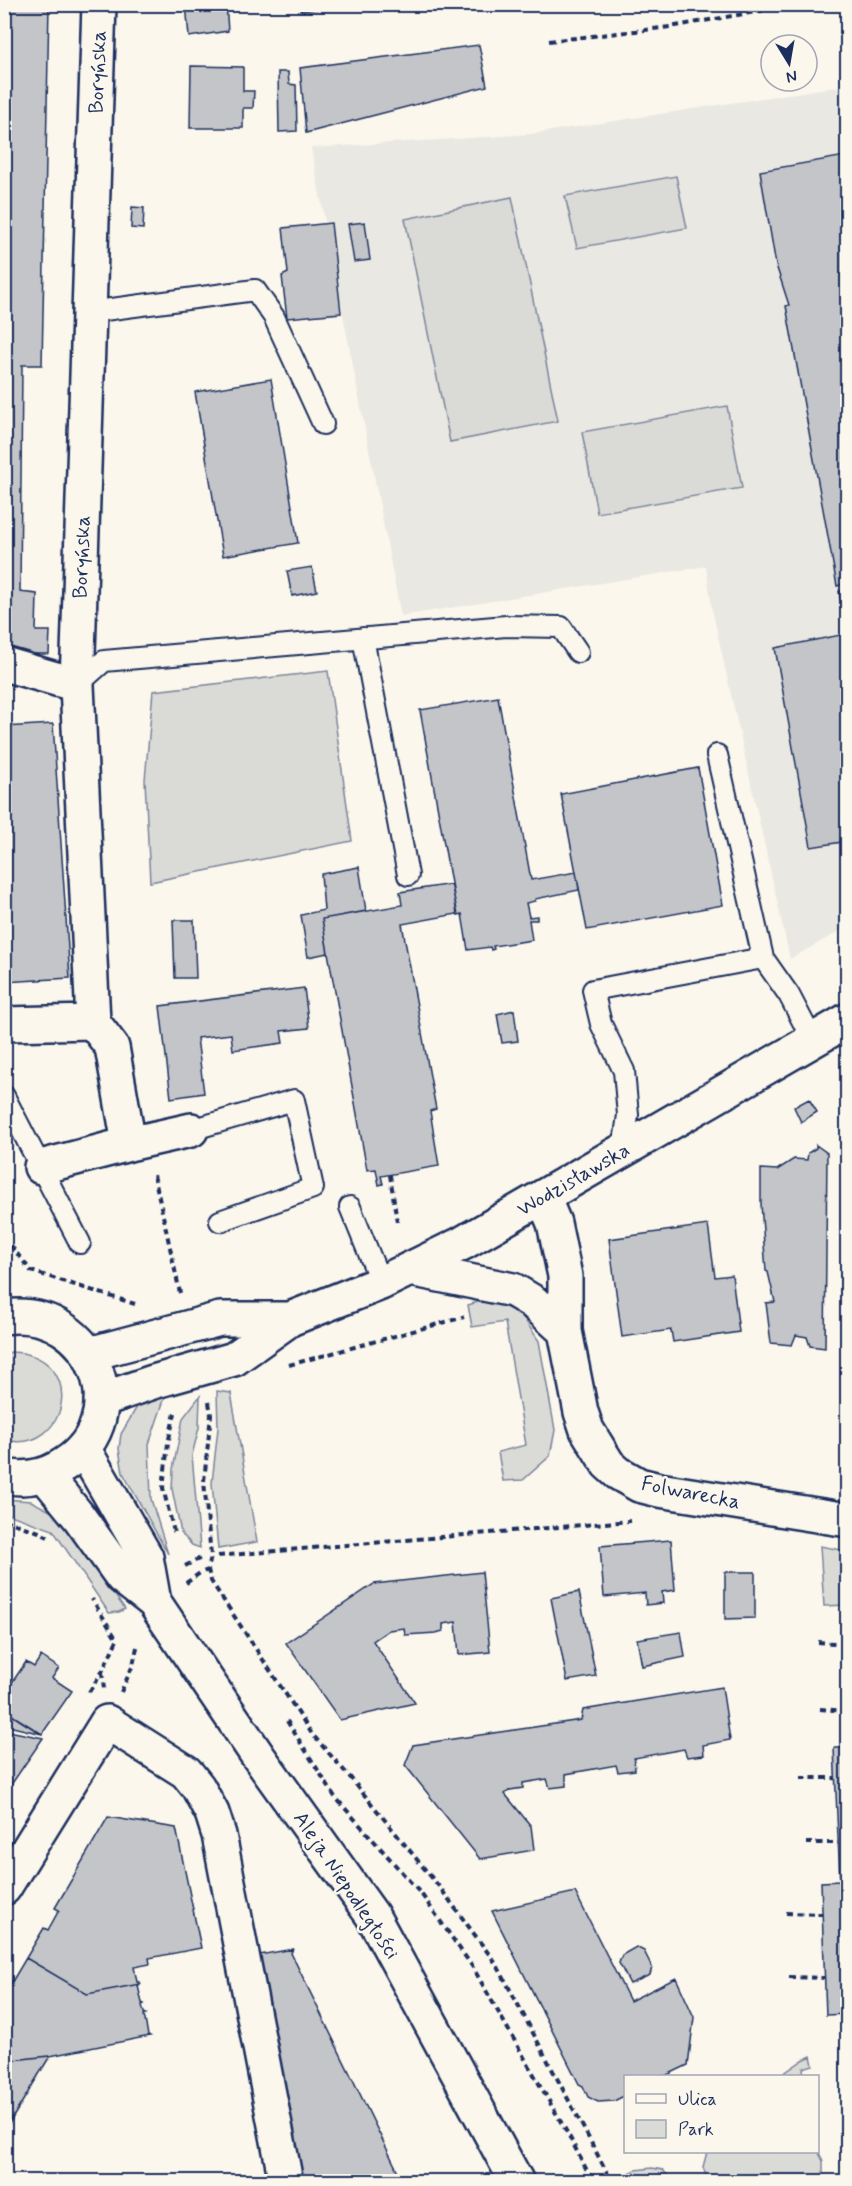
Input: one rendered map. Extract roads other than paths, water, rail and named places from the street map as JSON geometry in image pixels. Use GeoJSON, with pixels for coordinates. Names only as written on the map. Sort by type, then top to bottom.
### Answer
{"type":"FeatureCollection","features":[{"type":"Feature","properties":{"kind":"street","name":"Boryńska"},"geometry":{"type":"LineString","coordinates":[[93,1022],[77,685],[99,4]]}},
{"type":"Feature","properties":{"kind":"street"},"geometry":{"type":"LineString","coordinates":[[4,664],[77,685]]}},
{"type":"Feature","properties":{"kind":"street","name":"Wodzisławska"},"geometry":{"type":"LineString","coordinates":[[101,1400],[153,1382],[234,1359],[290,1319],[396,1276],[463,1243],[848,1020]]}},
{"type":"Feature","properties":{"kind":"street"},"geometry":{"type":"LineString","coordinates":[[4,1024],[93,1022],[112,1047],[137,1142]]}},
{"type":"Feature","properties":{"kind":"street"},"geometry":{"type":"LineString","coordinates":[[41,1167],[191,1130]]}},
{"type":"Feature","properties":{"kind":"street","name":"Folwarecka"},"geometry":{"type":"LineString","coordinates":[[543,1197],[554,1223],[565,1276],[566,1331],[582,1412],[587,1430],[608,1464],[618,1473],[639,1485],[659,1490],[848,1520]]}},
{"type":"Feature","properties":{"kind":"street"},"geometry":{"type":"LineString","coordinates":[[396,1276],[513,1290],[532,1302],[566,1331]]}},
{"type":"Feature","properties":{"kind":"street"},"geometry":{"type":"LineString","coordinates":[[4,1476],[28,1477],[44,1474],[65,1464],[83,1448],[96,1425],[101,1400],[99,1376],[89,1354],[67,1330],[53,1322],[30,1316],[5,1316]]}},
{"type":"Feature","properties":{"kind":"street","name":"Wodzisławska"},"geometry":{"type":"LineString","coordinates":[[89,1354],[220,1319],[290,1319]]}},
{"type":"Feature","properties":{"kind":"street","name":"Aleja Niepodległości"},"geometry":{"type":"LineString","coordinates":[[83,1448],[146,1557],[154,1602]]}},
{"type":"Feature","properties":{"kind":"street","name":"Aleja Niepodległości"},"geometry":{"type":"LineString","coordinates":[[44,1474],[79,1517],[122,1577],[154,1602],[258,1756],[372,1915],[517,2181]]}},
{"type":"Feature","properties":{"kind":"street"},"geometry":{"type":"LineString","coordinates":[[4,1888],[107,1722],[186,1772],[198,1787],[212,1813],[219,1835],[286,2181]]}},
{"type":"Feature","properties":{"kind":"lane"},"geometry":{"type":"LineString","coordinates":[[89,312],[255,290],[274,317],[323,424]]}},
{"type":"Feature","properties":{"kind":"lane"},"geometry":{"type":"LineString","coordinates":[[77,685],[104,661],[506,626],[561,627],[578,652]]}},
{"type":"Feature","properties":{"kind":"lane"},"geometry":{"type":"LineString","coordinates":[[363,638],[408,875]]}},
{"type":"Feature","properties":{"kind":"lane"},"geometry":{"type":"LineString","coordinates":[[717,755],[764,958],[789,995],[813,1041]]}},
{"type":"Feature","properties":{"kind":"lane"},"geometry":{"type":"LineString","coordinates":[[623,1150],[628,1115],[624,1071],[601,1024],[594,990],[764,958]]}},
{"type":"Feature","properties":{"kind":"lane"},"geometry":{"type":"LineString","coordinates":[[4,1096],[80,1243]]}},
{"type":"Feature","properties":{"kind":"lane"},"geometry":{"type":"LineString","coordinates":[[191,1130],[294,1100],[313,1188],[220,1221]]}},
{"type":"Feature","properties":{"kind":"lane"},"geometry":{"type":"LineString","coordinates":[[350,1207],[396,1276]]}}]}
